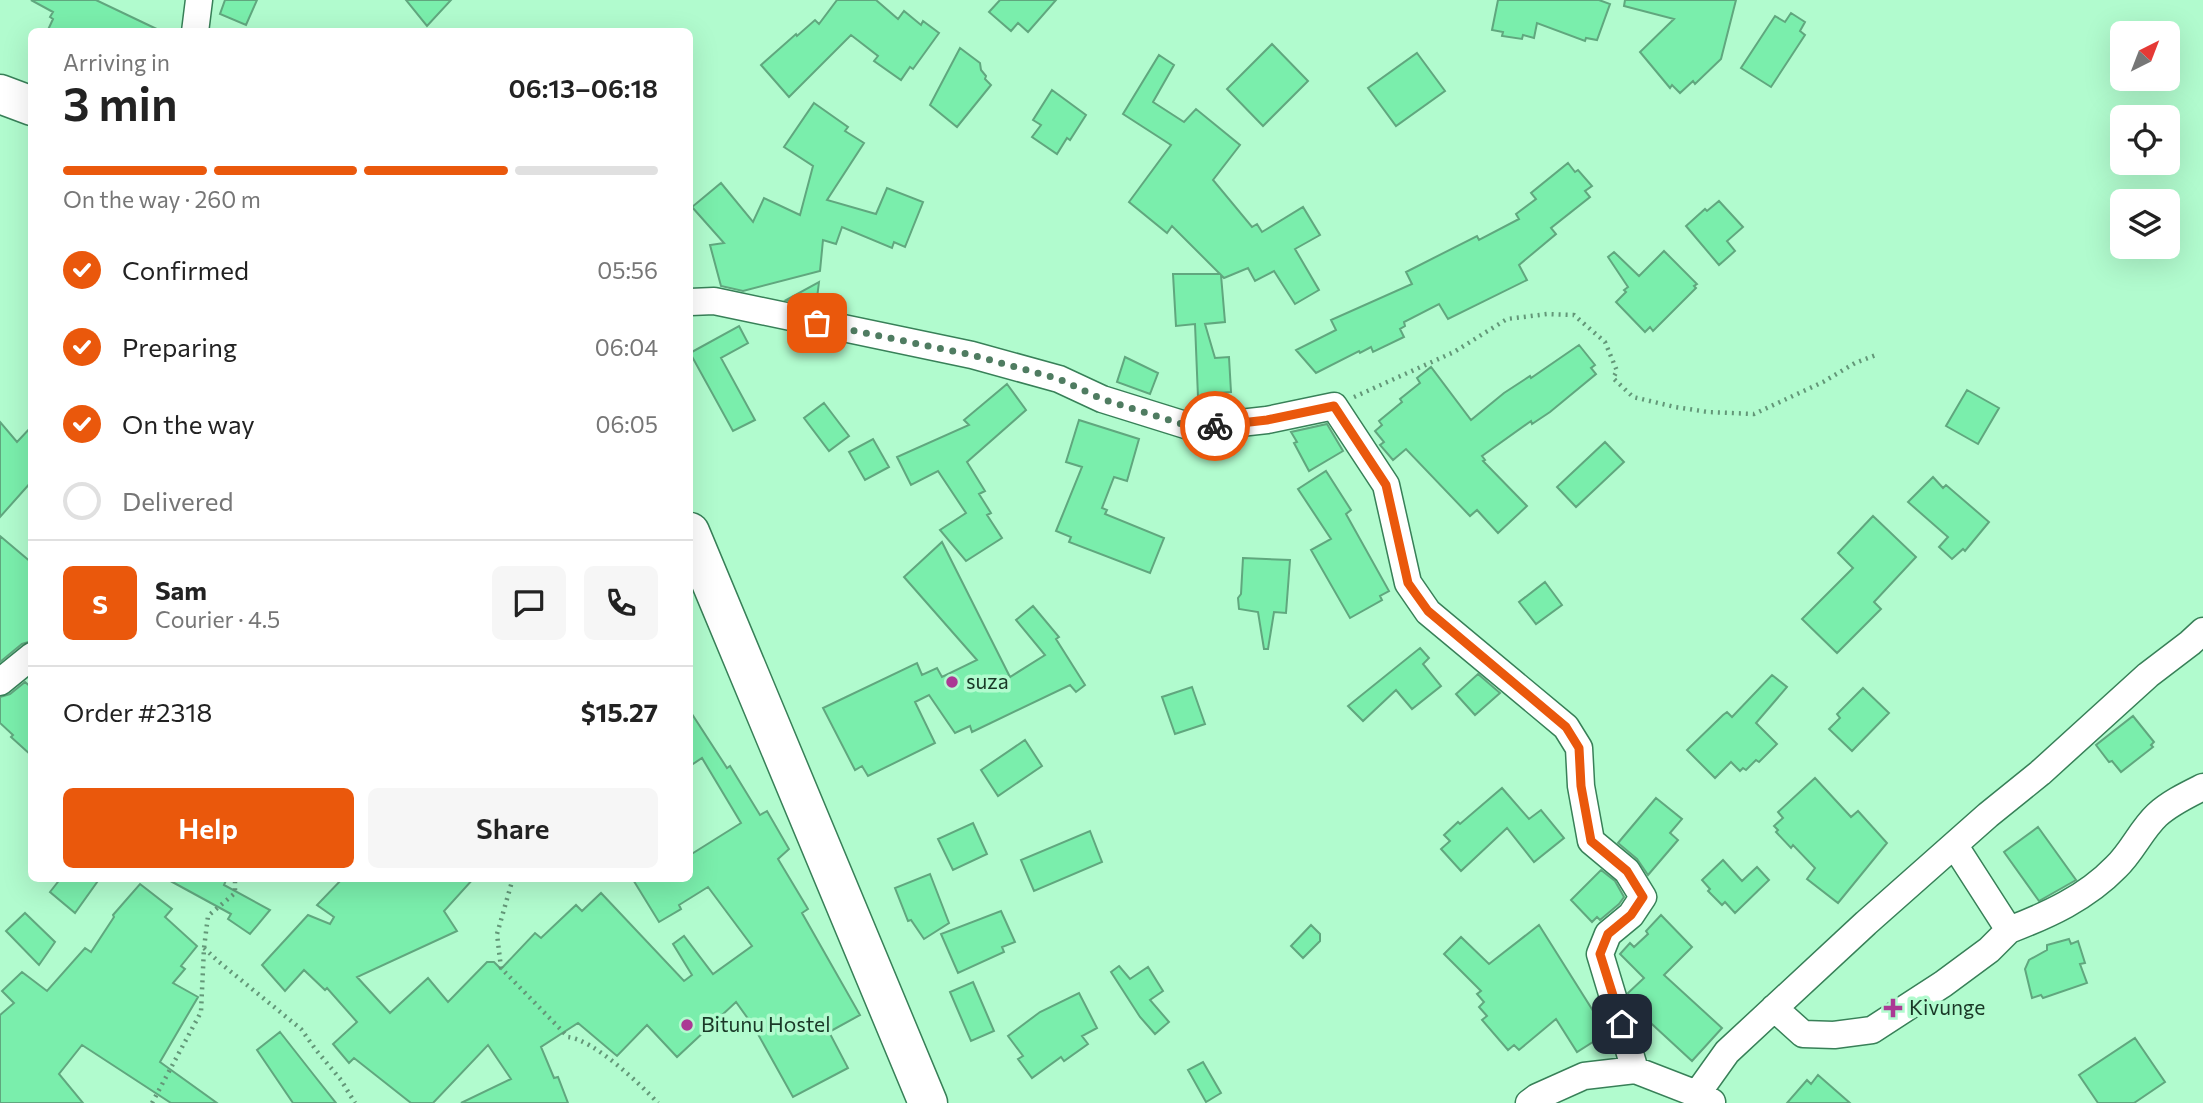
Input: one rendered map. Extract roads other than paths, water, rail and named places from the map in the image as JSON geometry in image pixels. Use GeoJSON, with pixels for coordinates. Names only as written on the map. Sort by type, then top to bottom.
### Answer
{"type":"FeatureCollection","features":[{"type":"Feature","properties":{"kind":"main road"},"geometry":{"type":"LineString","coordinates":[[0,94],[28,104]]}},
{"type":"Feature","properties":{"kind":"main road"},"geometry":{"type":"LineString","coordinates":[[693,539],[928,1103]]}},
{"type":"Feature","properties":{"kind":"street"},"geometry":{"type":"LineString","coordinates":[[196,28],[200,0]]}},
{"type":"Feature","properties":{"kind":"street"},"geometry":{"type":"LineString","coordinates":[[693,302],[714,300],[972,355],[1059,379],[1102,399],[1195,428],[1267,420],[1334,406],[1386,485],[1408,583],[1428,611],[1566,727],[1579,748],[1581,786],[1591,841],[1627,871],[1643,897],[1631,915],[1608,934],[1600,954],[1635,1070]]}},
{"type":"Feature","properties":{"kind":"street"},"geometry":{"type":"LineString","coordinates":[[1529,1103],[1584,1076],[1635,1070],[1705,1098],[1727,1052],[1988,815],[2060,756],[2148,675],[2203,631]]}},
{"type":"Feature","properties":{"kind":"street"},"geometry":{"type":"LineString","coordinates":[[0,682],[28,659]]}},
{"type":"Feature","properties":{"kind":"street"},"geometry":{"type":"LineString","coordinates":[[1774,1008],[1803,1034],[1834,1035],[1872,1030],[1989,950],[2009,930],[2059,910],[2081,897],[2117,867],[2156,816],[2183,796],[2203,787]]}},
{"type":"Feature","properties":{"kind":"street"},"geometry":{"type":"LineString","coordinates":[[1955,846],[2009,930]]}},
{"type":"Feature","properties":{"kind":"place","name":"suza"},"geometry":{"type":"Point","coordinates":[952,682]}},
{"type":"Feature","properties":{"kind":"place","name":"Kivunge"},"geometry":{"type":"Point","coordinates":[1893,1008]}},
{"type":"Feature","properties":{"kind":"place","name":"Bitunu Hostel"},"geometry":{"type":"Point","coordinates":[687,1025]}}]}
